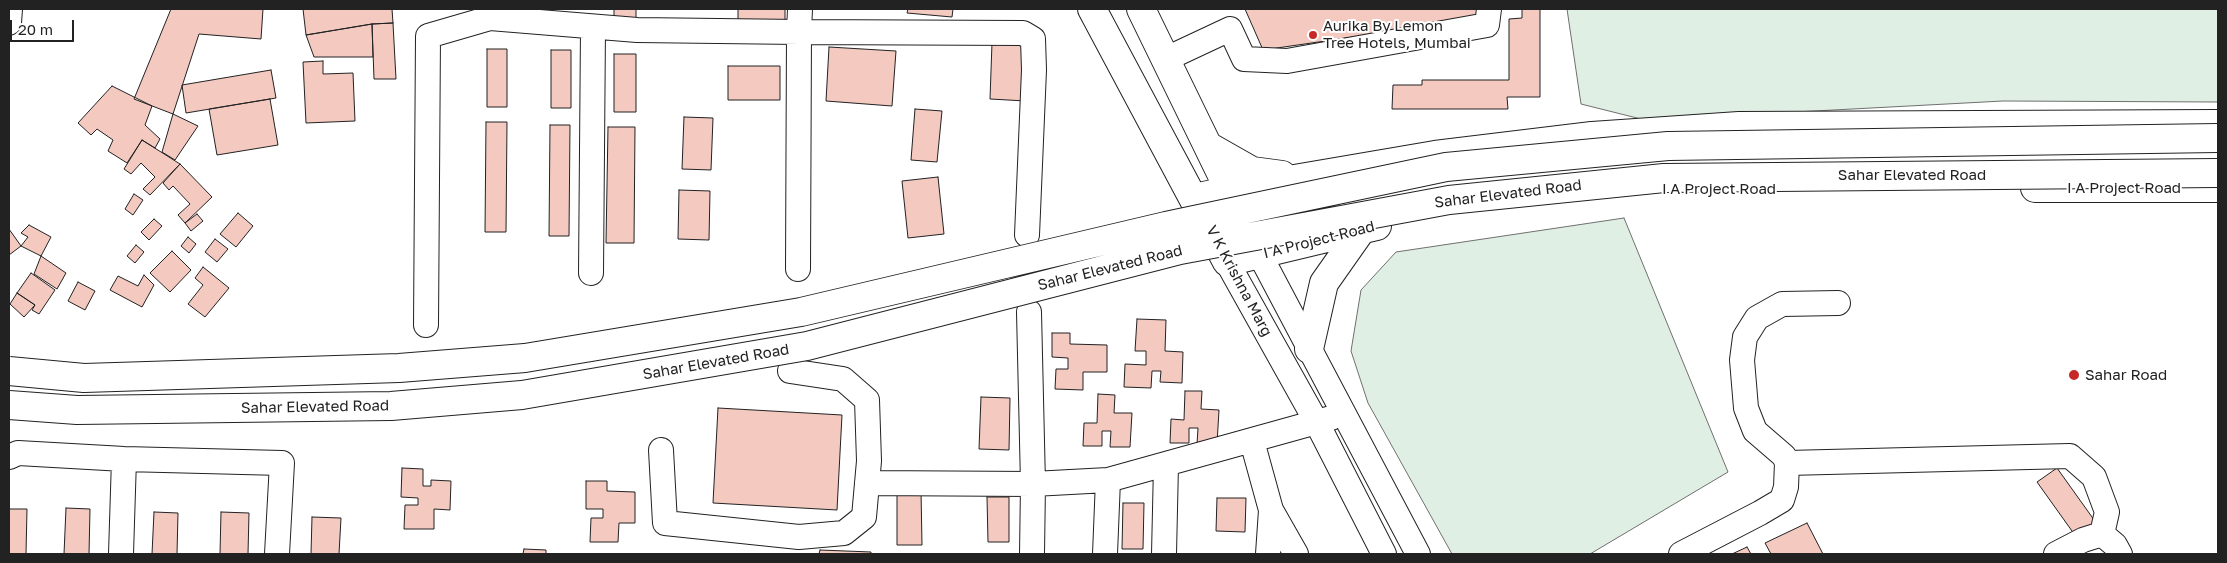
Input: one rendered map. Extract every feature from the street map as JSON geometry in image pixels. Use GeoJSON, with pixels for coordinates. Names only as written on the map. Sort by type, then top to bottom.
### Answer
{"type":"FeatureCollection","features":[{"type":"Feature","properties":{"kind":"main road","name":"V K Krishna Marg"},"geometry":{"type":"LineString","coordinates":[[1092,9],[1195,198],[1227,262]]}},
{"type":"Feature","properties":{"kind":"main road","name":"V K Krishna Marg"},"geometry":{"type":"LineString","coordinates":[[1141,9],[1260,255]]}},
{"type":"Feature","properties":{"kind":"main road"},"geometry":{"type":"LineString","coordinates":[[1195,198],[1230,190],[1435,155],[1592,136],[1739,126],[2218,124]]}},
{"type":"Feature","properties":{"kind":"main road","name":"Sahar Elevated Road"},"geometry":{"type":"LineString","coordinates":[[9,371],[84,378],[399,368],[525,358],[801,312],[1166,226],[1446,168],[1668,146],[2218,138]]}},
{"type":"Feature","properties":{"kind":"main road"},"geometry":{"type":"LineString","coordinates":[[1208,146],[1252,170],[1298,178]]}},
{"type":"Feature","properties":{"kind":"main road","name":"Sahar Elevated Road"},"geometry":{"type":"LineString","coordinates":[[9,405],[77,410],[391,406],[522,395],[807,346],[1180,250],[1449,200],[1664,178],[2218,173]]}},
{"type":"Feature","properties":{"kind":"main road","name":"I A Project Road"},"geometry":{"type":"LineString","coordinates":[[1227,262],[1362,228],[1510,202],[1664,188],[2218,188]]}},
{"type":"Feature","properties":{"kind":"main road"},"geometry":{"type":"LineString","coordinates":[[1309,348],[1324,282],[1362,228]]}},
{"type":"Feature","properties":{"kind":"street"},"geometry":{"type":"LineString","coordinates":[[9,23],[10,9]]}},
{"type":"Feature","properties":{"kind":"street"},"geometry":{"type":"LineString","coordinates":[[1166,59],[1230,29],[1244,59],[1287,60],[1487,25],[1489,9]]}},
{"type":"Feature","properties":{"kind":"street"},"geometry":{"type":"LineString","coordinates":[[426,325],[428,36],[490,18],[593,28],[637,30],[799,20],[1023,33],[1033,39],[1034,70],[1027,235]]}},
{"type":"Feature","properties":{"kind":"street"},"geometry":{"type":"LineString","coordinates":[[798,269],[799,20]]}},
{"type":"Feature","properties":{"kind":"street"},"geometry":{"type":"LineString","coordinates":[[591,273],[593,28]]}},
{"type":"Feature","properties":{"kind":"street","name":"V K Krishna Marg"},"geometry":{"type":"LineString","coordinates":[[1260,255],[1418,554]]}},
{"type":"Feature","properties":{"kind":"street","name":"V K Krishna Marg"},"geometry":{"type":"LineString","coordinates":[[1227,262],[1317,423],[1384,554]]}},
{"type":"Feature","properties":{"kind":"street"},"geometry":{"type":"LineString","coordinates":[[1681,554],[1760,514],[1782,500],[1786,487],[1787,463],[1784,456],[1755,431],[1746,408],[1742,360],[1745,337],[1757,318],[1782,304],[1838,303]]}},
{"type":"Feature","properties":{"kind":"street"},"geometry":{"type":"LineString","coordinates":[[1029,312],[1033,484],[1032,554]]}},
{"type":"Feature","properties":{"kind":"street"},"geometry":{"type":"LineString","coordinates":[[660,450],[665,524],[799,546],[844,533],[864,517],[869,461],[867,400],[843,379],[790,370]]}},
{"type":"Feature","properties":{"kind":"street"},"geometry":{"type":"LineString","coordinates":[[867,483],[1033,484],[1108,480],[1317,423],[1343,414]]}},
{"type":"Feature","properties":{"kind":"street"},"geometry":{"type":"LineString","coordinates":[[1252,441],[1271,510],[1296,554]]}},
{"type":"Feature","properties":{"kind":"street"},"geometry":{"type":"LineString","coordinates":[[9,457],[18,453],[124,459],[282,463],[277,554]]}},
{"type":"Feature","properties":{"kind":"street"},"geometry":{"type":"LineString","coordinates":[[1787,463],[2070,456],[2094,477],[2107,512],[2102,534]]}},
{"type":"Feature","properties":{"kind":"street"},"geometry":{"type":"LineString","coordinates":[[121,554],[124,459]]}},
{"type":"Feature","properties":{"kind":"street"},"geometry":{"type":"LineString","coordinates":[[1164,554],[1166,465]]}},
{"type":"Feature","properties":{"kind":"street"},"geometry":{"type":"LineString","coordinates":[[1106,554],[1108,480]]}},
{"type":"Feature","properties":{"kind":"street"},"geometry":{"type":"LineString","coordinates":[[1268,554],[1271,510]]}},
{"type":"Feature","properties":{"kind":"street"},"geometry":{"type":"LineString","coordinates":[[2056,554],[2083,540],[2102,534]]}},
{"type":"Feature","properties":{"kind":"street"},"geometry":{"type":"LineString","coordinates":[[2102,534],[2115,544],[2120,554]]}},
{"type":"Feature","properties":{"kind":"green space"},"geometry":{"type":"Polygon","coordinates":[[[1567,9],[2218,9],[2218,102],[2003,101],[1645,120],[1581,104],[1567,9]]]}},
{"type":"Feature","properties":{"kind":"green space"},"geometry":{"type":"Polygon","coordinates":[[[1624,218],[1728,472],[1590,554],[1452,554],[1368,403],[1351,351],[1361,290],[1396,252],[1624,218]]]}},
{"type":"Feature","properties":{"kind":"building"},"geometry":{"type":"Polygon","coordinates":[[[171,9],[263,9],[261,39],[199,34],[173,114],[134,99],[171,9]]]}},
{"type":"Feature","properties":{"kind":"building"},"geometry":{"type":"Polygon","coordinates":[[[303,9],[392,9],[393,23],[372,24],[306,35],[303,9]]]}},
{"type":"Feature","properties":{"kind":"building"},"geometry":{"type":"Polygon","coordinates":[[[614,9],[636,9],[636,26],[614,26],[614,9]]]}},
{"type":"Feature","properties":{"kind":"building"},"geometry":{"type":"Polygon","coordinates":[[[738,9],[785,9],[785,24],[738,23],[738,9]]]}},
{"type":"Feature","properties":{"kind":"building"},"geometry":{"type":"Polygon","coordinates":[[[908,9],[953,9],[952,17],[907,13],[908,9]]]}},
{"type":"Feature","properties":{"kind":"building","name":"Aurika By Lemon Tree Hotels, Mumbai"},"geometry":{"type":"Polygon","coordinates":[[[1245,9],[1478,9],[1478,19],[1263,50],[1245,9]]]}},
{"type":"Feature","properties":{"kind":"building"},"geometry":{"type":"Polygon","coordinates":[[[1522,9],[1540,9],[1540,97],[1507,97],[1508,109],[1392,109],[1393,85],[1422,85],[1422,80],[1509,80],[1509,19],[1522,18],[1522,9]]]}},
{"type":"Feature","properties":{"kind":"building"},"geometry":{"type":"Polygon","coordinates":[[[393,23],[396,79],[374,79],[372,24],[393,23]]]}},
{"type":"Feature","properties":{"kind":"building"},"geometry":{"type":"Polygon","coordinates":[[[372,24],[373,57],[314,57],[306,35],[372,24]]]}},
{"type":"Feature","properties":{"kind":"building"},"geometry":{"type":"Polygon","coordinates":[[[992,43],[1029,44],[1026,101],[990,99],[992,43]]]}},
{"type":"Feature","properties":{"kind":"building"},"geometry":{"type":"Polygon","coordinates":[[[829,47],[896,51],[892,106],[826,101],[829,47]]]}},
{"type":"Feature","properties":{"kind":"building"},"geometry":{"type":"Polygon","coordinates":[[[487,49],[507,49],[507,107],[487,107],[487,49]]]}},
{"type":"Feature","properties":{"kind":"building"},"geometry":{"type":"Polygon","coordinates":[[[551,50],[571,50],[571,108],[551,108],[551,50]]]}},
{"type":"Feature","properties":{"kind":"building"},"geometry":{"type":"Polygon","coordinates":[[[614,54],[636,54],[636,112],[614,112],[614,54]]]}},
{"type":"Feature","properties":{"kind":"building"},"geometry":{"type":"Polygon","coordinates":[[[323,61],[323,74],[353,73],[355,121],[306,123],[303,62],[323,61]]]}},
{"type":"Feature","properties":{"kind":"building"},"geometry":{"type":"Polygon","coordinates":[[[728,66],[780,66],[780,100],[728,100],[728,66]]]}},
{"type":"Feature","properties":{"kind":"building"},"geometry":{"type":"Polygon","coordinates":[[[271,70],[276,98],[186,113],[182,85],[271,70]]]}},
{"type":"Feature","properties":{"kind":"building"},"geometry":{"type":"Polygon","coordinates":[[[112,86],[152,106],[145,125],[160,139],[155,148],[142,140],[127,163],[108,151],[113,140],[97,129],[91,135],[78,123],[112,86]]]}},
{"type":"Feature","properties":{"kind":"building"},"geometry":{"type":"Polygon","coordinates":[[[270,99],[278,145],[217,155],[209,109],[270,99]]]}},
{"type":"Feature","properties":{"kind":"building"},"geometry":{"type":"Polygon","coordinates":[[[915,109],[942,111],[937,162],[911,160],[915,109]]]}},
{"type":"Feature","properties":{"kind":"building"},"geometry":{"type":"Polygon","coordinates":[[[173,114],[198,126],[175,160],[162,152],[173,114]]]}},
{"type":"Feature","properties":{"kind":"building"},"geometry":{"type":"Polygon","coordinates":[[[684,117],[713,118],[711,170],[682,169],[684,117]]]}},
{"type":"Feature","properties":{"kind":"building"},"geometry":{"type":"Polygon","coordinates":[[[486,122],[507,122],[506,232],[485,232],[486,122]]]}},
{"type":"Feature","properties":{"kind":"building"},"geometry":{"type":"Polygon","coordinates":[[[550,125],[570,125],[569,236],[549,236],[550,125]]]}},
{"type":"Feature","properties":{"kind":"building"},"geometry":{"type":"Polygon","coordinates":[[[608,127],[635,127],[634,243],[606,243],[608,127]]]}},
{"type":"Feature","properties":{"kind":"building"},"geometry":{"type":"Polygon","coordinates":[[[142,140],[180,164],[150,195],[143,189],[155,177],[141,163],[131,174],[124,169],[142,140]]]}},
{"type":"Feature","properties":{"kind":"building"},"geometry":{"type":"Polygon","coordinates":[[[180,164],[212,197],[185,223],[178,215],[190,204],[173,186],[169,190],[163,183],[180,164]]]}},
{"type":"Feature","properties":{"kind":"building"},"geometry":{"type":"Polygon","coordinates":[[[938,177],[944,234],[908,238],[902,181],[938,177]]]}},
{"type":"Feature","properties":{"kind":"building"},"geometry":{"type":"Polygon","coordinates":[[[679,190],[710,191],[709,240],[678,239],[679,190]]]}},
{"type":"Feature","properties":{"kind":"building"},"geometry":{"type":"Polygon","coordinates":[[[134,194],[143,200],[133,215],[125,209],[134,194]]]}},
{"type":"Feature","properties":{"kind":"building"},"geometry":{"type":"Polygon","coordinates":[[[238,213],[253,226],[236,247],[220,234],[238,213]]]}},
{"type":"Feature","properties":{"kind":"building"},"geometry":{"type":"Polygon","coordinates":[[[197,214],[203,221],[191,231],[185,223],[197,214]]]}},
{"type":"Feature","properties":{"kind":"building"},"geometry":{"type":"Polygon","coordinates":[[[154,219],[162,226],[149,240],[141,232],[154,219]]]}},
{"type":"Feature","properties":{"kind":"building"},"geometry":{"type":"Polygon","coordinates":[[[29,225],[51,237],[41,256],[21,246],[28,237],[21,233],[29,225]]]}},
{"type":"Feature","properties":{"kind":"building"},"geometry":{"type":"Polygon","coordinates":[[[9,229],[21,246],[9,255],[9,229]]]}},
{"type":"Feature","properties":{"kind":"building"},"geometry":{"type":"Polygon","coordinates":[[[188,237],[196,244],[189,253],[181,246],[188,237]]]}},
{"type":"Feature","properties":{"kind":"building"},"geometry":{"type":"Polygon","coordinates":[[[215,239],[228,249],[217,262],[205,252],[215,239]]]}},
{"type":"Feature","properties":{"kind":"building"},"geometry":{"type":"Polygon","coordinates":[[[136,245],[144,252],[135,263],[127,256],[136,245]]]}},
{"type":"Feature","properties":{"kind":"building"},"geometry":{"type":"Polygon","coordinates":[[[172,251],[191,270],[170,292],[150,273],[172,251]]]}},
{"type":"Feature","properties":{"kind":"building"},"geometry":{"type":"Polygon","coordinates":[[[41,256],[66,273],[57,289],[34,274],[41,256]]]}},
{"type":"Feature","properties":{"kind":"building"},"geometry":{"type":"Polygon","coordinates":[[[203,267],[229,288],[205,317],[188,304],[203,285],[195,278],[203,267]]]}},
{"type":"Feature","properties":{"kind":"building"},"geometry":{"type":"Polygon","coordinates":[[[31,273],[55,290],[39,314],[32,310],[35,305],[17,293],[31,273]]]}},
{"type":"Feature","properties":{"kind":"building"},"geometry":{"type":"Polygon","coordinates":[[[144,275],[154,285],[142,307],[110,290],[118,276],[138,286],[144,275]]]}},
{"type":"Feature","properties":{"kind":"building"},"geometry":{"type":"Polygon","coordinates":[[[78,282],[95,291],[85,310],[68,301],[78,282]]]}},
{"type":"Feature","properties":{"kind":"building"},"geometry":{"type":"Polygon","coordinates":[[[17,293],[35,305],[24,317],[10,304],[17,293]]]}},
{"type":"Feature","properties":{"kind":"building"},"geometry":{"type":"Polygon","coordinates":[[[1137,319],[1166,320],[1165,351],[1183,352],[1182,383],[1160,382],[1161,371],[1152,371],[1151,388],[1124,387],[1125,364],[1146,365],[1146,351],[1135,351],[1137,319]]]}},
{"type":"Feature","properties":{"kind":"building"},"geometry":{"type":"Polygon","coordinates":[[[1052,333],[1070,333],[1070,344],[1107,345],[1107,372],[1083,372],[1083,390],[1055,389],[1056,369],[1068,369],[1068,358],[1052,357],[1052,333]]]}},
{"type":"Feature","properties":{"kind":"building"},"geometry":{"type":"Polygon","coordinates":[[[1185,391],[1202,391],[1201,409],[1219,410],[1217,444],[1197,444],[1198,428],[1189,428],[1189,443],[1170,443],[1171,419],[1184,420],[1185,391]]]}},
{"type":"Feature","properties":{"kind":"building"},"geometry":{"type":"Polygon","coordinates":[[[1098,394],[1115,395],[1114,413],[1132,413],[1130,447],[1110,447],[1111,431],[1102,431],[1102,446],[1083,446],[1084,423],[1097,423],[1098,394]]]}},
{"type":"Feature","properties":{"kind":"building"},"geometry":{"type":"Polygon","coordinates":[[[981,397],[1010,398],[1009,450],[979,449],[981,397]]]}},
{"type":"Feature","properties":{"kind":"building"},"geometry":{"type":"Polygon","coordinates":[[[718,408],[842,415],[837,510],[713,503],[718,408]]]}},
{"type":"Feature","properties":{"kind":"building"},"geometry":{"type":"Polygon","coordinates":[[[402,468],[423,469],[423,486],[431,486],[431,480],[451,481],[450,510],[434,509],[434,529],[404,529],[405,505],[418,505],[418,498],[401,497],[402,468]]]}},
{"type":"Feature","properties":{"kind":"building"},"geometry":{"type":"Polygon","coordinates":[[[2057,468],[2097,524],[2077,538],[2037,482],[2057,468]]]}},
{"type":"Feature","properties":{"kind":"building"},"geometry":{"type":"Polygon","coordinates":[[[586,481],[607,481],[607,491],[635,492],[635,523],[619,523],[618,542],[590,542],[591,518],[603,518],[603,509],[586,509],[586,481]]]}},
{"type":"Feature","properties":{"kind":"building"},"geometry":{"type":"Polygon","coordinates":[[[897,490],[921,490],[922,545],[897,545],[897,490]]]}},
{"type":"Feature","properties":{"kind":"building"},"geometry":{"type":"Polygon","coordinates":[[[987,497],[1009,497],[1009,542],[988,542],[987,497]]]}},
{"type":"Feature","properties":{"kind":"building"},"geometry":{"type":"Polygon","coordinates":[[[1217,498],[1246,498],[1245,532],[1216,531],[1217,498]]]}},
{"type":"Feature","properties":{"kind":"building"},"geometry":{"type":"Polygon","coordinates":[[[1123,503],[1144,503],[1143,549],[1122,549],[1123,503]]]}},
{"type":"Feature","properties":{"kind":"building"},"geometry":{"type":"Polygon","coordinates":[[[66,508],[90,509],[89,554],[64,554],[66,508]]]}},
{"type":"Feature","properties":{"kind":"building"},"geometry":{"type":"Polygon","coordinates":[[[9,509],[27,509],[26,554],[9,554],[9,509]]]}},
{"type":"Feature","properties":{"kind":"building"},"geometry":{"type":"Polygon","coordinates":[[[154,512],[178,513],[177,554],[152,554],[154,512]]]}},
{"type":"Feature","properties":{"kind":"building"},"geometry":{"type":"Polygon","coordinates":[[[221,512],[249,513],[248,554],[220,554],[221,512]]]}},
{"type":"Feature","properties":{"kind":"building"},"geometry":{"type":"Polygon","coordinates":[[[312,517],[341,518],[339,554],[311,554],[312,517]]]}},
{"type":"Feature","properties":{"kind":"building"},"geometry":{"type":"Polygon","coordinates":[[[1807,523],[1823,554],[1771,554],[1765,543],[1807,523]]]}},
{"type":"Feature","properties":{"kind":"building"},"geometry":{"type":"Polygon","coordinates":[[[1747,547],[1751,554],[1732,554],[1747,547]]]}},
{"type":"Feature","properties":{"kind":"building"},"geometry":{"type":"Polygon","coordinates":[[[524,549],[546,550],[546,554],[523,554],[524,549]]]}},
{"type":"Feature","properties":{"kind":"building"},"geometry":{"type":"Polygon","coordinates":[[[820,550],[871,552],[871,554],[819,554],[820,550]]]}},
{"type":"Feature","properties":{"kind":"place","name":"Aurika By Lemon Tree Hotels, Mumbai"},"geometry":{"type":"Point","coordinates":[1313,35]}},
{"type":"Feature","properties":{"kind":"place","name":"Sahar Road"},"geometry":{"type":"Point","coordinates":[2074,375]}}]}
